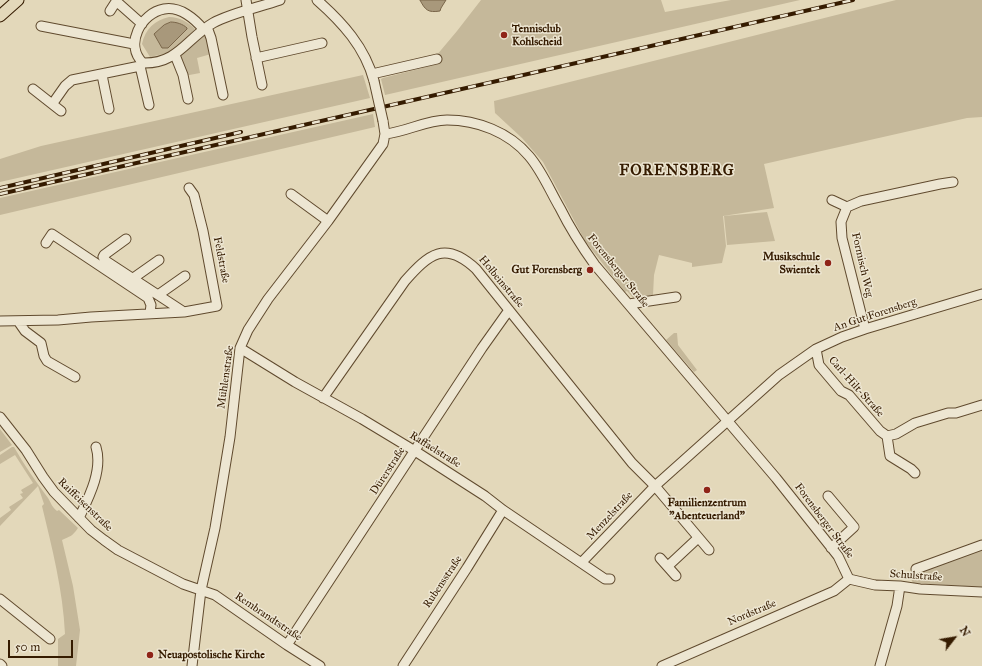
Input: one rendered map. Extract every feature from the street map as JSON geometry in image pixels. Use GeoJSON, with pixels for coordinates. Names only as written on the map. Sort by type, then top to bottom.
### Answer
{"type":"FeatureCollection","features":[{"type":"Feature","properties":{"kind":"main road"},"geometry":{"type":"LineString","coordinates":[[0,16],[18,0]]}},
{"type":"Feature","properties":{"kind":"street"},"geometry":{"type":"LineString","coordinates":[[110,10],[116,0],[142,24]]}},
{"type":"Feature","properties":{"kind":"street"},"geometry":{"type":"LineString","coordinates":[[246,0],[262,85]]}},
{"type":"Feature","properties":{"kind":"street"},"geometry":{"type":"LineString","coordinates":[[53,103],[65,86],[72,80],[102,75],[164,60],[175,55],[206,28],[222,19],[280,0]]}},
{"type":"Feature","properties":{"kind":"street"},"geometry":{"type":"LineString","coordinates":[[317,0],[333,14],[350,33],[361,51],[373,77],[385,134]]}},
{"type":"Feature","properties":{"kind":"street"},"geometry":{"type":"LineString","coordinates":[[149,105],[142,65],[136,54],[134,44],[142,24],[165,4],[186,14],[206,28],[211,38],[223,95]]}},
{"type":"Feature","properties":{"kind":"street"},"geometry":{"type":"LineString","coordinates":[[41,26],[134,44]]}},
{"type":"Feature","properties":{"kind":"street"},"geometry":{"type":"LineString","coordinates":[[256,58],[322,43]]}},
{"type":"Feature","properties":{"kind":"street"},"geometry":{"type":"LineString","coordinates":[[175,55],[183,76],[188,99]]}},
{"type":"Feature","properties":{"kind":"street"},"geometry":{"type":"LineString","coordinates":[[373,77],[437,59]]}},
{"type":"Feature","properties":{"kind":"street"},"geometry":{"type":"LineString","coordinates":[[102,75],[109,109]]}},
{"type":"Feature","properties":{"kind":"street"},"geometry":{"type":"LineString","coordinates":[[33,89],[53,103],[61,111]]}},
{"type":"Feature","properties":{"kind":"street","name":"Forensberger Straße"},"geometry":{"type":"LineString","coordinates":[[385,134],[394,133],[433,122],[460,120],[481,124],[504,135],[517,144],[529,156],[574,234],[595,265],[776,478],[842,562],[849,579]]}},
{"type":"Feature","properties":{"kind":"street","name":"Mühlenstraße"},"geometry":{"type":"LineString","coordinates":[[192,666],[201,590],[215,528],[230,438],[233,400],[240,348],[248,330],[268,299],[328,221],[375,156],[383,144],[385,134]]}},
{"type":"Feature","properties":{"kind":"street"},"geometry":{"type":"LineString","coordinates":[[832,200],[848,207],[861,201],[953,182]]}},
{"type":"Feature","properties":{"kind":"street","name":"Feldstraße"},"geometry":{"type":"LineString","coordinates":[[0,321],[58,320],[184,312],[217,306],[201,224],[194,195],[189,188]]}},
{"type":"Feature","properties":{"kind":"street"},"geometry":{"type":"LineString","coordinates":[[291,194],[328,221]]}},
{"type":"Feature","properties":{"kind":"street","name":"Formisch Weg"},"geometry":{"type":"LineString","coordinates":[[848,207],[841,222],[842,238],[865,329]]}},
{"type":"Feature","properties":{"kind":"street"},"geometry":{"type":"LineString","coordinates":[[46,243],[52,234],[116,276],[148,298],[151,305],[150,313]]}},
{"type":"Feature","properties":{"kind":"street"},"geometry":{"type":"LineString","coordinates":[[126,239],[104,255],[103,257],[106,261],[184,312]]}},
{"type":"Feature","properties":{"kind":"street","name":"Holbeinstraße"},"geometry":{"type":"LineString","coordinates":[[323,398],[405,281],[418,266],[427,258],[437,254],[458,256],[466,260],[476,269],[632,463],[655,486]]}},
{"type":"Feature","properties":{"kind":"street"},"geometry":{"type":"LineString","coordinates":[[132,279],[159,260]]}},
{"type":"Feature","properties":{"kind":"street"},"geometry":{"type":"LineString","coordinates":[[158,295],[185,276]]}},
{"type":"Feature","properties":{"kind":"street","name":"An Gut Forensberg"},"geometry":{"type":"LineString","coordinates":[[727,421],[779,375],[816,349],[842,337],[865,329],[982,294]]}},
{"type":"Feature","properties":{"kind":"street"},"geometry":{"type":"LineString","coordinates":[[629,304],[676,297]]}},
{"type":"Feature","properties":{"kind":"street","name":"Dürerstraße"},"geometry":{"type":"LineString","coordinates":[[287,645],[509,310]]}},
{"type":"Feature","properties":{"kind":"street"},"geometry":{"type":"LineString","coordinates":[[18,321],[25,331],[41,343],[44,356],[47,361],[75,377]]}},
{"type":"Feature","properties":{"kind":"street","name":"Raffaelstraße"},"geometry":{"type":"LineString","coordinates":[[240,348],[274,370],[415,451],[485,496],[503,510],[605,579],[610,579]]}},
{"type":"Feature","properties":{"kind":"street","name":"Carl-Hilt-Straße"},"geometry":{"type":"LineString","coordinates":[[816,349],[819,365],[841,391],[849,395],[880,431],[887,436]]}},
{"type":"Feature","properties":{"kind":"street"},"geometry":{"type":"LineString","coordinates":[[915,473],[890,456],[887,436],[896,434],[915,423],[982,405]]}},
{"type":"Feature","properties":{"kind":"street","name":"Raiffeisenstraße"},"geometry":{"type":"LineString","coordinates":[[0,417],[26,450],[46,482],[91,530],[118,550],[183,584],[201,590]]}},
{"type":"Feature","properties":{"kind":"street","name":"Menzelstraße"},"geometry":{"type":"LineString","coordinates":[[582,562],[655,486],[727,421]]}},
{"type":"Feature","properties":{"kind":"street"},"geometry":{"type":"LineString","coordinates":[[79,518],[89,498],[98,466],[96,447]]}},
{"type":"Feature","properties":{"kind":"street"},"geometry":{"type":"LineString","coordinates":[[655,486],[709,550]]}},
{"type":"Feature","properties":{"kind":"street"},"geometry":{"type":"LineString","coordinates":[[828,496],[854,527],[831,548]]}},
{"type":"Feature","properties":{"kind":"street","name":"Rubensstraße"},"geometry":{"type":"LineString","coordinates":[[403,666],[503,510]]}},
{"type":"Feature","properties":{"kind":"street"},"geometry":{"type":"LineString","coordinates":[[668,566],[698,538]]}},
{"type":"Feature","properties":{"kind":"street"},"geometry":{"type":"LineString","coordinates":[[916,569],[982,545]]}},
{"type":"Feature","properties":{"kind":"street"},"geometry":{"type":"LineString","coordinates":[[660,558],[676,576]]}},
{"type":"Feature","properties":{"kind":"street","name":"Schulstraße"},"geometry":{"type":"LineString","coordinates":[[849,579],[875,585],[982,592]]}},
{"type":"Feature","properties":{"kind":"street","name":"Nordstraße"},"geometry":{"type":"LineString","coordinates":[[662,666],[834,591],[849,579]]}},
{"type":"Feature","properties":{"kind":"street"},"geometry":{"type":"LineString","coordinates":[[880,666],[897,606],[900,586]]}},
{"type":"Feature","properties":{"kind":"street","name":"Rembrandtstraße"},"geometry":{"type":"LineString","coordinates":[[201,590],[215,595],[320,666]]}},
{"type":"Feature","properties":{"kind":"street"},"geometry":{"type":"LineString","coordinates":[[0,599],[50,639]]}},
{"type":"Feature","properties":{"kind":"shaded area"},"geometry":{"type":"Polygon","coordinates":[[[420,0],[446,0],[440,11],[433,12],[427,10],[420,0]]]}},
{"type":"Feature","properties":{"kind":"shaded area"},"geometry":{"type":"Polygon","coordinates":[[[481,0],[661,0],[665,12],[731,0],[800,0],[385,95],[381,79],[438,64],[436,56],[481,0]]]}},
{"type":"Feature","properties":{"kind":"shaded area"},"geometry":{"type":"Polygon","coordinates":[[[896,0],[982,0],[982,117],[967,118],[764,164],[774,208],[723,216],[726,246],[722,263],[692,267],[692,263],[659,255],[654,275],[653,295],[633,298],[627,291],[625,292],[585,241],[543,162],[522,138],[495,113],[494,101],[896,0]]]}},
{"type":"Feature","properties":{"kind":"shaded area"},"geometry":{"type":"Polygon","coordinates":[[[169,17],[184,20],[195,29],[171,52],[150,57],[142,44],[143,39],[151,26],[159,20],[169,17]]]}},
{"type":"Feature","properties":{"kind":"shaded area"},"geometry":{"type":"Polygon","coordinates":[[[171,22],[181,24],[187,29],[168,48],[162,48],[154,34],[164,25],[171,22]]]}},
{"type":"Feature","properties":{"kind":"shaded area"},"geometry":{"type":"Polygon","coordinates":[[[203,34],[208,37],[211,54],[197,58],[200,73],[184,76],[180,54],[203,34]]]}},
{"type":"Feature","properties":{"kind":"shaded area"},"geometry":{"type":"Polygon","coordinates":[[[363,75],[370,98],[0,182],[0,159],[41,146],[363,75]]]}},
{"type":"Feature","properties":{"kind":"shaded area"},"geometry":{"type":"Polygon","coordinates":[[[373,114],[375,127],[0,215],[0,198],[373,114]]]}},
{"type":"Feature","properties":{"kind":"shaded area"},"geometry":{"type":"Polygon","coordinates":[[[767,212],[775,241],[727,245],[724,216],[767,212]]]}},
{"type":"Feature","properties":{"kind":"shaded area"},"geometry":{"type":"Polygon","coordinates":[[[674,333],[677,333],[678,345],[697,370],[694,372],[666,340],[674,333]]]}},
{"type":"Feature","properties":{"kind":"shaded area"},"geometry":{"type":"Polygon","coordinates":[[[0,429],[12,445],[0,452],[0,429]]]}},
{"type":"Feature","properties":{"kind":"shaded area"},"geometry":{"type":"Polygon","coordinates":[[[14,447],[54,508],[57,511],[59,510],[78,528],[72,535],[62,540],[73,586],[80,630],[76,666],[58,666],[58,639],[65,634],[64,618],[56,569],[42,506],[44,504],[38,486],[0,526],[0,518],[11,510],[9,507],[23,498],[20,494],[23,493],[21,490],[33,483],[15,455],[0,464],[0,455],[14,447]]]}},
{"type":"Feature","properties":{"kind":"shaded area"},"geometry":{"type":"Polygon","coordinates":[[[982,548],[982,587],[913,583],[910,577],[982,548]]]}},
{"type":"Feature","properties":{"kind":"railway"},"geometry":{"type":"LineString","coordinates":[[0,194],[853,0]]}},
{"type":"Feature","properties":{"kind":"railway"},"geometry":{"type":"LineString","coordinates":[[0,188],[241,132]]}},
{"type":"Feature","properties":{"kind":"place","name":"Tennisclub Kohlscheid"},"geometry":{"type":"Point","coordinates":[504,35]}},
{"type":"Feature","properties":{"kind":"place","name":"Musikschule Swientek"},"geometry":{"type":"Point","coordinates":[828,263]}},
{"type":"Feature","properties":{"kind":"place","name":"Gut Forensberg"},"geometry":{"type":"Point","coordinates":[590,270]}},
{"type":"Feature","properties":{"kind":"place","name":"Familienzentrum \"Abenteuerland\""},"geometry":{"type":"Point","coordinates":[707,490]}},
{"type":"Feature","properties":{"kind":"place","name":"Neuapostolische Kirche"},"geometry":{"type":"Point","coordinates":[150,655]}},
{"type":"Feature","properties":{"kind":"district","name":"FORENSBERG"},"geometry":{"type":"Point","coordinates":[677,171]}}]}
